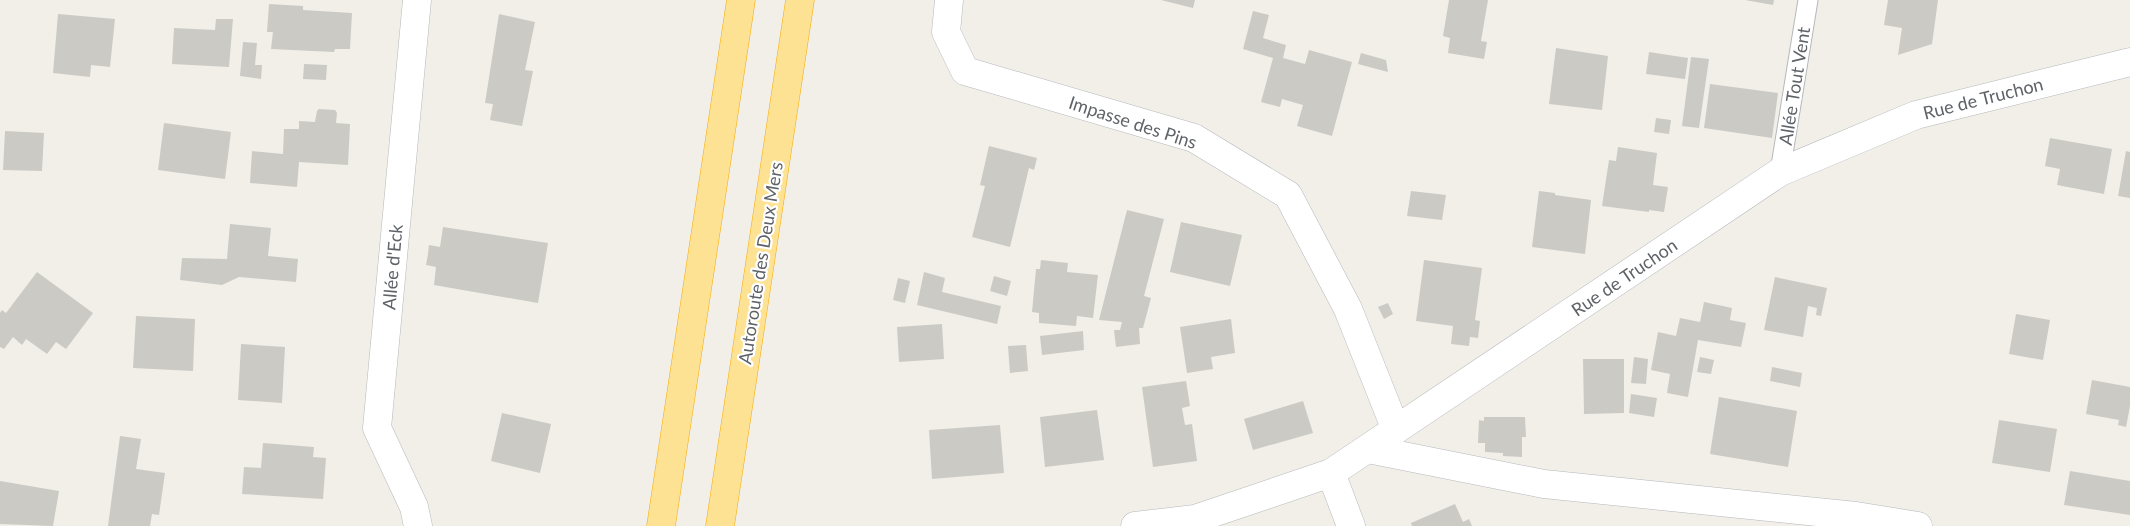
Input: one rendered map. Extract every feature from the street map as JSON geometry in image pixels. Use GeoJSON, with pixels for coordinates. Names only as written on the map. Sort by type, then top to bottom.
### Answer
{"type":"FeatureCollection","features":[{"type":"Feature","properties":{"kind":"highway"},"geometry":{"type":"LineString","coordinates":[[661,526],[741,0]]}},
{"type":"Feature","properties":{"kind":"highway","name":"Autoroute des Deux Mers"},"geometry":{"type":"LineString","coordinates":[[720,526],[800,0]]}},
{"type":"Feature","properties":{"kind":"street","name":"Allée d'Eck"},"geometry":{"type":"LineString","coordinates":[[417,0],[377,428],[414,507],[418,526]]}},
{"type":"Feature","properties":{"kind":"street","name":"Impasse des Pins"},"geometry":{"type":"LineString","coordinates":[[949,0],[946,32],[965,71],[1194,138],[1288,195],[1348,309],[1396,430]]}},
{"type":"Feature","properties":{"kind":"street","name":"Rue de Truchon"},"geometry":{"type":"LineString","coordinates":[[1135,526],[1194,519],[1331,473],[1780,172],[1916,115],[2130,62]]}},
{"type":"Feature","properties":{"kind":"street"},"geometry":{"type":"LineString","coordinates":[[1368,449],[1544,484],[1856,516],[1918,526]]}},
{"type":"Feature","properties":{"kind":"street"},"geometry":{"type":"LineString","coordinates":[[1331,473],[1351,526]]}},
{"type":"Feature","properties":{"kind":"lane","name":"Allée Tout Vent"},"geometry":{"type":"LineString","coordinates":[[1780,172],[1808,0]]}},
{"type":"Feature","properties":{"kind":"building"},"geometry":{"type":"Polygon","coordinates":[[[1161,0],[1195,0],[1193,8],[1161,0]]]}},
{"type":"Feature","properties":{"kind":"building"},"geometry":{"type":"Polygon","coordinates":[[[1449,0],[1488,0],[1481,41],[1487,42],[1484,59],[1448,53],[1450,38],[1443,36],[1449,0]]]}},
{"type":"Feature","properties":{"kind":"building"},"geometry":{"type":"Polygon","coordinates":[[[1745,0],[1774,0],[1773,5],[1745,0]]]}},
{"type":"Feature","properties":{"kind":"building"},"geometry":{"type":"Polygon","coordinates":[[[1888,0],[1938,0],[1932,44],[1898,55],[1902,28],[1884,25],[1888,0]]]}},
{"type":"Feature","properties":{"kind":"building"},"geometry":{"type":"Polygon","coordinates":[[[269,4],[303,6],[303,10],[352,13],[350,49],[335,49],[334,52],[271,49],[273,32],[267,32],[269,4]]]}},
{"type":"Feature","properties":{"kind":"building"},"geometry":{"type":"Polygon","coordinates":[[[1253,11],[1269,15],[1263,38],[1286,45],[1283,58],[1305,64],[1309,50],[1352,62],[1332,136],[1297,126],[1303,105],[1282,99],[1280,107],[1261,102],[1273,58],[1243,49],[1253,11]]]}},
{"type":"Feature","properties":{"kind":"building"},"geometry":{"type":"Polygon","coordinates":[[[58,14],[115,19],[110,67],[91,65],[90,77],[53,73],[58,14]]]}},
{"type":"Feature","properties":{"kind":"building"},"geometry":{"type":"Polygon","coordinates":[[[499,14],[535,22],[525,70],[533,71],[522,126],[490,120],[493,104],[485,103],[499,14]]]}},
{"type":"Feature","properties":{"kind":"building"},"geometry":{"type":"Polygon","coordinates":[[[216,19],[233,19],[229,67],[172,64],[174,28],[215,30],[216,19]]]}},
{"type":"Feature","properties":{"kind":"building"},"geometry":{"type":"Polygon","coordinates":[[[243,42],[257,43],[255,65],[262,65],[261,79],[240,76],[243,42]]]}},
{"type":"Feature","properties":{"kind":"building"},"geometry":{"type":"Polygon","coordinates":[[[1556,48],[1608,56],[1602,110],[1549,104],[1556,48]]]}},
{"type":"Feature","properties":{"kind":"building"},"geometry":{"type":"Polygon","coordinates":[[[1649,52],[1688,58],[1685,79],[1646,74],[1649,52]]]}},
{"type":"Feature","properties":{"kind":"building"},"geometry":{"type":"Polygon","coordinates":[[[1361,53],[1386,60],[1388,72],[1358,64],[1361,53]]]}},
{"type":"Feature","properties":{"kind":"building"},"geometry":{"type":"Polygon","coordinates":[[[1691,57],[1709,59],[1699,128],[1682,126],[1691,57]]]}},
{"type":"Feature","properties":{"kind":"building"},"geometry":{"type":"Polygon","coordinates":[[[304,64],[327,65],[326,80],[303,79],[304,64]]]}},
{"type":"Feature","properties":{"kind":"building"},"geometry":{"type":"Polygon","coordinates":[[[1710,84],[1778,93],[1772,138],[1704,128],[1710,84]]]}},
{"type":"Feature","properties":{"kind":"building"},"geometry":{"type":"Polygon","coordinates":[[[319,109],[335,110],[337,113],[336,123],[350,124],[348,165],[299,162],[297,187],[250,183],[252,151],[283,154],[284,129],[299,129],[299,121],[315,122],[319,109]]]}},
{"type":"Feature","properties":{"kind":"building"},"geometry":{"type":"Polygon","coordinates":[[[1656,118],[1671,120],[1669,134],[1654,132],[1656,118]]]}},
{"type":"Feature","properties":{"kind":"building"},"geometry":{"type":"Polygon","coordinates":[[[164,123],[231,132],[225,179],[158,170],[164,123]]]}},
{"type":"Feature","properties":{"kind":"building"},"geometry":{"type":"Polygon","coordinates":[[[5,131],[44,133],[42,171],[3,170],[5,131]]]}},
{"type":"Feature","properties":{"kind":"building"},"geometry":{"type":"Polygon","coordinates":[[[2050,138],[2112,149],[2104,194],[2057,185],[2060,169],[2045,166],[2050,138]]]}},
{"type":"Feature","properties":{"kind":"building"},"geometry":{"type":"Polygon","coordinates":[[[989,146],[1037,158],[1034,170],[1029,168],[1010,247],[972,237],[985,186],[980,185],[989,146]]]}},
{"type":"Feature","properties":{"kind":"building"},"geometry":{"type":"Polygon","coordinates":[[[1618,147],[1657,153],[1653,185],[1668,187],[1664,212],[1602,206],[1609,160],[1616,161],[1618,147]]]}},
{"type":"Feature","properties":{"kind":"building"},"geometry":{"type":"Polygon","coordinates":[[[2126,151],[2130,152],[2130,198],[2118,196],[2126,151]]]}},
{"type":"Feature","properties":{"kind":"building"},"geometry":{"type":"Polygon","coordinates":[[[1411,191],[1446,195],[1442,220],[1407,216],[1411,191]]]}},
{"type":"Feature","properties":{"kind":"building"},"geometry":{"type":"Polygon","coordinates":[[[1539,191],[1591,200],[1585,254],[1532,247],[1539,191]]]}},
{"type":"Feature","properties":{"kind":"building"},"geometry":{"type":"Polygon","coordinates":[[[1127,210],[1164,219],[1144,296],[1151,298],[1143,328],[1139,328],[1140,344],[1116,347],[1114,330],[1120,330],[1122,322],[1099,320],[1127,210]]]}},
{"type":"Feature","properties":{"kind":"building"},"geometry":{"type":"Polygon","coordinates":[[[1181,222],[1242,235],[1230,286],[1170,272],[1181,222]]]}},
{"type":"Feature","properties":{"kind":"building"},"geometry":{"type":"Polygon","coordinates":[[[230,224],[271,228],[268,256],[298,259],[296,282],[239,277],[222,285],[180,280],[182,258],[227,259],[230,224]]]}},
{"type":"Feature","properties":{"kind":"building"},"geometry":{"type":"Polygon","coordinates":[[[443,227],[548,243],[538,303],[434,285],[436,267],[426,265],[429,245],[440,247],[443,227]]]}},
{"type":"Feature","properties":{"kind":"building"},"geometry":{"type":"Polygon","coordinates":[[[1041,260],[1068,263],[1067,272],[1098,275],[1093,318],[1077,316],[1076,326],[1039,323],[1039,313],[1032,312],[1036,269],[1040,269],[1041,260]]]}},
{"type":"Feature","properties":{"kind":"building"},"geometry":{"type":"Polygon","coordinates":[[[1424,260],[1482,268],[1475,320],[1480,321],[1478,338],[1470,337],[1469,346],[1451,344],[1453,326],[1416,321],[1424,260]]]}},
{"type":"Feature","properties":{"kind":"building"},"geometry":{"type":"Polygon","coordinates":[[[37,272],[93,313],[66,349],[56,342],[47,354],[26,339],[22,345],[13,337],[4,349],[0,347],[0,313],[2,310],[6,313],[37,272]]]}},
{"type":"Feature","properties":{"kind":"building"},"geometry":{"type":"Polygon","coordinates":[[[924,272],[945,278],[942,292],[1001,306],[997,324],[917,305],[924,272]]]}},
{"type":"Feature","properties":{"kind":"building"},"geometry":{"type":"Polygon","coordinates":[[[994,276],[1011,281],[1007,296],[990,291],[994,276]]]}},
{"type":"Feature","properties":{"kind":"building"},"geometry":{"type":"Polygon","coordinates":[[[1775,277],[1827,288],[1821,316],[1816,315],[1817,308],[1808,306],[1803,337],[1764,330],[1775,277]]]}},
{"type":"Feature","properties":{"kind":"building"},"geometry":{"type":"Polygon","coordinates":[[[898,278],[910,281],[905,303],[893,300],[898,278]]]}},
{"type":"Feature","properties":{"kind":"building"},"geometry":{"type":"Polygon","coordinates":[[[1704,302],[1732,308],[1730,320],[1746,323],[1741,347],[1698,340],[1688,397],[1667,393],[1670,374],[1651,370],[1658,332],[1676,336],[1680,318],[1700,322],[1704,302]]]}},
{"type":"Feature","properties":{"kind":"building"},"geometry":{"type":"Polygon","coordinates":[[[1388,303],[1393,314],[1384,319],[1378,307],[1388,303]]]}},
{"type":"Feature","properties":{"kind":"building"},"geometry":{"type":"Polygon","coordinates":[[[2016,314],[2050,320],[2043,360],[2009,354],[2016,314]]]}},
{"type":"Feature","properties":{"kind":"building"},"geometry":{"type":"Polygon","coordinates":[[[136,316],[195,319],[193,371],[133,368],[136,316]]]}},
{"type":"Feature","properties":{"kind":"building"},"geometry":{"type":"Polygon","coordinates":[[[1231,319],[1235,353],[1211,357],[1213,369],[1187,373],[1180,327],[1231,319]]]}},
{"type":"Feature","properties":{"kind":"building"},"geometry":{"type":"Polygon","coordinates":[[[942,324],[944,359],[899,362],[897,327],[942,324]]]}},
{"type":"Feature","properties":{"kind":"building"},"geometry":{"type":"Polygon","coordinates":[[[1083,331],[1084,350],[1042,355],[1040,336],[1083,331]]]}},
{"type":"Feature","properties":{"kind":"building"},"geometry":{"type":"Polygon","coordinates":[[[241,344],[285,347],[282,403],[238,400],[241,344]]]}},
{"type":"Feature","properties":{"kind":"building"},"geometry":{"type":"Polygon","coordinates":[[[1026,345],[1028,371],[1010,373],[1008,346],[1026,345]]]}},
{"type":"Feature","properties":{"kind":"building"},"geometry":{"type":"Polygon","coordinates":[[[1634,357],[1648,359],[1646,384],[1631,383],[1634,357]]]}},
{"type":"Feature","properties":{"kind":"building"},"geometry":{"type":"Polygon","coordinates":[[[1700,357],[1714,360],[1711,374],[1697,372],[1700,357]]]}},
{"type":"Feature","properties":{"kind":"building"},"geometry":{"type":"Polygon","coordinates":[[[1583,359],[1624,359],[1624,413],[1584,414],[1583,359]]]}},
{"type":"Feature","properties":{"kind":"building"},"geometry":{"type":"Polygon","coordinates":[[[1772,367],[1802,373],[1800,387],[1770,381],[1772,367]]]}},
{"type":"Feature","properties":{"kind":"building"},"geometry":{"type":"Polygon","coordinates":[[[2092,380],[2130,387],[2130,406],[2126,427],[2118,425],[2119,420],[2086,414],[2092,380]]]}},
{"type":"Feature","properties":{"kind":"building"},"geometry":{"type":"Polygon","coordinates":[[[1186,381],[1190,406],[1182,408],[1185,425],[1192,424],[1197,461],[1153,467],[1142,387],[1186,381]]]}},
{"type":"Feature","properties":{"kind":"building"},"geometry":{"type":"Polygon","coordinates":[[[1631,394],[1657,398],[1654,417],[1629,413],[1631,394]]]}},
{"type":"Feature","properties":{"kind":"building"},"geometry":{"type":"Polygon","coordinates":[[[1719,397],[1797,411],[1788,467],[1710,454],[1719,397]]]}},
{"type":"Feature","properties":{"kind":"building"},"geometry":{"type":"Polygon","coordinates":[[[1303,401],[1313,433],[1253,450],[1244,419],[1303,401]]]}},
{"type":"Feature","properties":{"kind":"building"},"geometry":{"type":"Polygon","coordinates":[[[1097,410],[1104,460],[1045,467],[1040,417],[1097,410]]]}},
{"type":"Feature","properties":{"kind":"building"},"geometry":{"type":"Polygon","coordinates":[[[502,413],[551,424],[540,473],[491,461],[502,413]]]}},
{"type":"Feature","properties":{"kind":"building"},"geometry":{"type":"Polygon","coordinates":[[[1484,417],[1525,417],[1526,437],[1522,437],[1522,457],[1503,456],[1503,453],[1485,452],[1485,443],[1478,443],[1479,420],[1484,421],[1484,417]]]}},
{"type":"Feature","properties":{"kind":"building"},"geometry":{"type":"Polygon","coordinates":[[[1999,420],[2057,429],[2050,472],[1992,463],[1999,420]]]}},
{"type":"Feature","properties":{"kind":"building"},"geometry":{"type":"Polygon","coordinates":[[[1000,425],[1004,473],[932,479],[929,430],[1000,425]]]}},
{"type":"Feature","properties":{"kind":"building"},"geometry":{"type":"Polygon","coordinates":[[[120,436],[141,439],[136,469],[165,473],[159,515],[152,514],[150,526],[108,526],[120,436]]]}},
{"type":"Feature","properties":{"kind":"building"},"geometry":{"type":"Polygon","coordinates":[[[263,443],[314,447],[313,457],[326,458],[323,499],[242,494],[244,467],[261,468],[263,443]]]}},
{"type":"Feature","properties":{"kind":"building"},"geometry":{"type":"Polygon","coordinates":[[[2070,471],[2130,481],[2130,515],[2064,505],[2070,471]]]}},
{"type":"Feature","properties":{"kind":"building"},"geometry":{"type":"Polygon","coordinates":[[[0,481],[59,491],[53,526],[0,524],[0,481]]]}},
{"type":"Feature","properties":{"kind":"building"},"geometry":{"type":"Polygon","coordinates":[[[1455,504],[1463,522],[1469,519],[1472,526],[1412,526],[1411,523],[1455,504]]]}}]}
